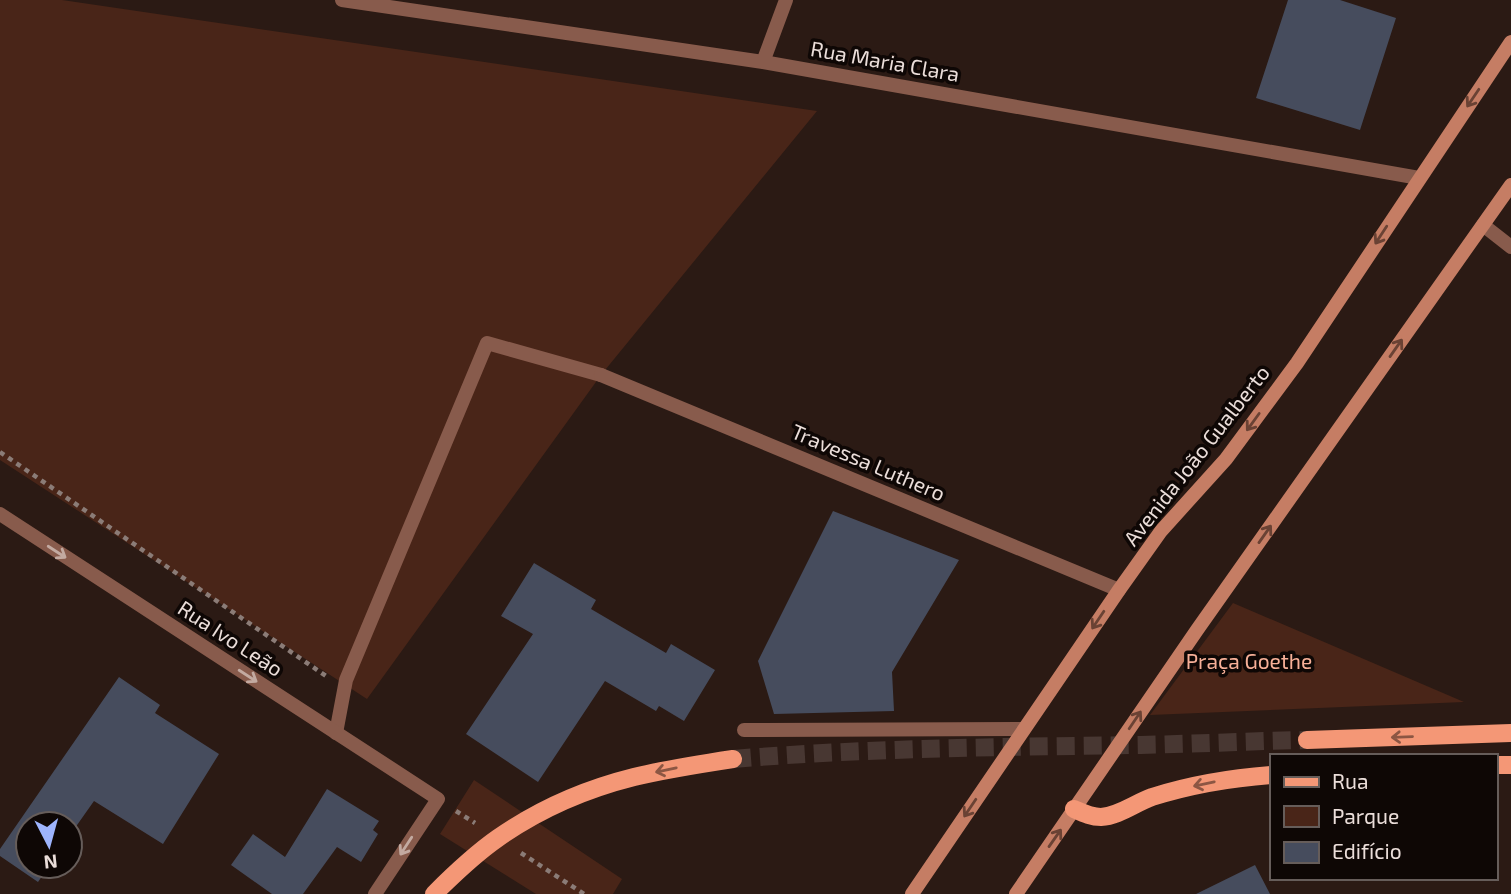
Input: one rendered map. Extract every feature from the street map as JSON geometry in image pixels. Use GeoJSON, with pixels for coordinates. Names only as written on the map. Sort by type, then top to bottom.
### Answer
{"type":"FeatureCollection","features":[{"type":"Feature","properties":{"kind":"main road"},"geometry":{"type":"LineString","coordinates":[[1307,740],[1511,733]]}},
{"type":"Feature","properties":{"kind":"main road"},"geometry":{"type":"LineString","coordinates":[[434,894],[498,838],[548,809],[589,791],[631,778],[673,768],[733,759]]}},
{"type":"Feature","properties":{"kind":"main road"},"geometry":{"type":"LineString","coordinates":[[1074,809],[1090,816],[1111,815],[1151,798],[1205,783],[1270,775]]}},
{"type":"Feature","properties":{"kind":"street","name":"Rua Maria Clara"},"geometry":{"type":"LineString","coordinates":[[342,0],[763,62],[1419,178]]}},
{"type":"Feature","properties":{"kind":"street"},"geometry":{"type":"LineString","coordinates":[[763,62],[786,0]]}},
{"type":"Feature","properties":{"kind":"street","name":"Avenida João Gualberto"},"geometry":{"type":"LineString","coordinates":[[912,894],[1161,531],[1226,459],[1289,373],[1511,42]]}},
{"type":"Feature","properties":{"kind":"street"},"geometry":{"type":"LineString","coordinates":[[1016,894],[1205,619],[1511,185]]}},
{"type":"Feature","properties":{"kind":"street"},"geometry":{"type":"LineString","coordinates":[[1483,225],[1511,247]]}},
{"type":"Feature","properties":{"kind":"street","name":"Travessa Luthero"},"geometry":{"type":"LineString","coordinates":[[344,688],[487,343],[601,375],[1119,590]]}},
{"type":"Feature","properties":{"kind":"street","name":"Rua Ivo Leão"},"geometry":{"type":"LineString","coordinates":[[0,514],[438,799],[375,894]]}},
{"type":"Feature","properties":{"kind":"street"},"geometry":{"type":"LineString","coordinates":[[336,733],[344,688]]}},
{"type":"Feature","properties":{"kind":"street"},"geometry":{"type":"LineString","coordinates":[[744,730],[1023,729]]}},
{"type":"Feature","properties":{"kind":"path"},"geometry":{"type":"LineString","coordinates":[[0,452],[344,688]]}},
{"type":"Feature","properties":{"kind":"path"},"geometry":{"type":"LineString","coordinates":[[552,873],[584,894]]}},
{"type":"Feature","properties":{"kind":"green space"},"geometry":{"type":"Polygon","coordinates":[[[0,0],[62,0],[817,111],[601,375],[367,699],[0,460],[0,0]]]}},
{"type":"Feature","properties":{"kind":"green space","name":"Praça Goethe"},"geometry":{"type":"Polygon","coordinates":[[[1233,603],[1464,702],[1150,715],[1233,603]]]}},
{"type":"Feature","properties":{"kind":"green space"},"geometry":{"type":"Polygon","coordinates":[[[474,780],[622,879],[613,894],[536,894],[440,834],[474,780]]]}},
{"type":"Feature","properties":{"kind":"building"},"geometry":{"type":"Polygon","coordinates":[[[1288,0],[1340,0],[1396,18],[1360,130],[1256,98],[1288,0]]]}},
{"type":"Feature","properties":{"kind":"building"},"geometry":{"type":"Polygon","coordinates":[[[833,511],[959,560],[892,672],[894,711],[774,714],[758,661],[833,511]]]}},
{"type":"Feature","properties":{"kind":"building"},"geometry":{"type":"Polygon","coordinates":[[[534,563],[596,600],[591,609],[666,653],[671,644],[715,670],[684,721],[659,706],[656,711],[605,681],[538,782],[466,734],[533,634],[501,616],[534,563]]]}},
{"type":"Feature","properties":{"kind":"building"},"geometry":{"type":"Polygon","coordinates":[[[119,677],[160,705],[155,713],[219,754],[163,844],[94,801],[84,815],[84,810],[27,810],[119,677]]]}},
{"type":"Feature","properties":{"kind":"building"},"geometry":{"type":"Polygon","coordinates":[[[327,789],[379,821],[373,830],[378,834],[361,862],[337,847],[303,894],[272,894],[231,865],[253,834],[285,857],[327,789]]]}},
{"type":"Feature","properties":{"kind":"building"},"geometry":{"type":"Polygon","coordinates":[[[14,829],[14,866],[0,856],[0,849],[14,829]]]}},
{"type":"Feature","properties":{"kind":"building"},"geometry":{"type":"Polygon","coordinates":[[[1255,865],[1270,894],[1196,894],[1255,865]]]}},
{"type":"Feature","properties":{"kind":"tunnel"},"geometry":{"type":"LineString","coordinates":[[733,759],[885,750],[1307,740]]}}]}
